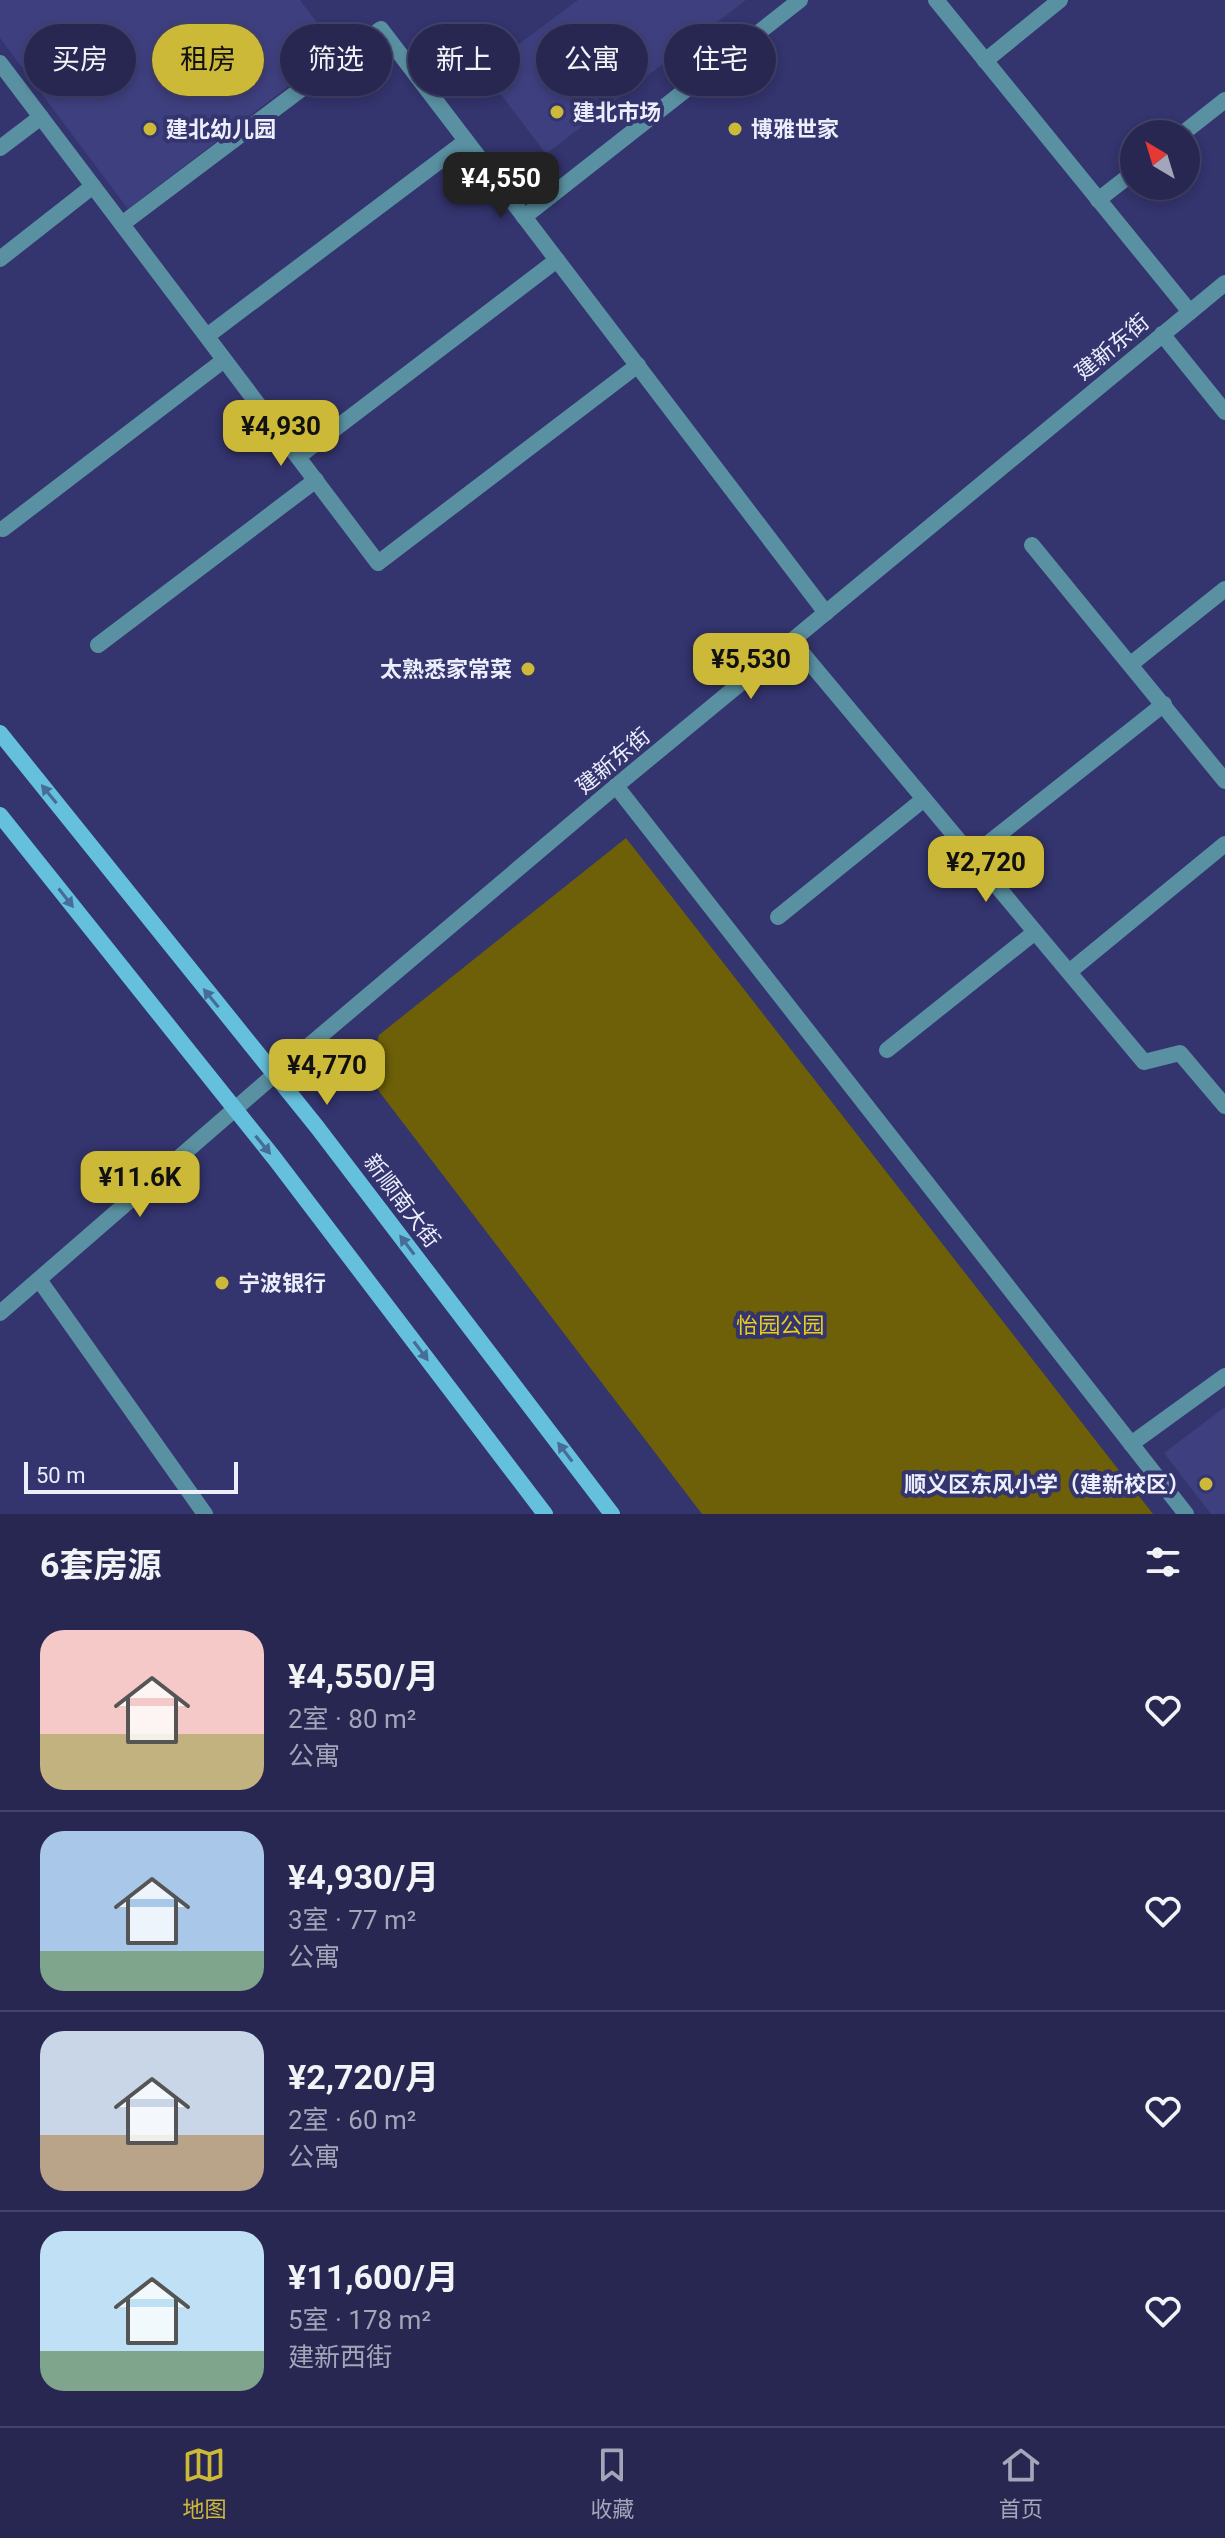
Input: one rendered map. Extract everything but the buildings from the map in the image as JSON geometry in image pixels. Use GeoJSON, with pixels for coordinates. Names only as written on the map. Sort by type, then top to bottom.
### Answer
{"type":"FeatureCollection","features":[{"type":"Feature","properties":{"kind":"main road","name":"新顺南大街"},"geometry":{"type":"LineString","coordinates":[[0,733],[317,1127],[612,1514]]}},
{"type":"Feature","properties":{"kind":"main road"},"geometry":{"type":"LineString","coordinates":[[0,815],[235,1110],[545,1514]]}},
{"type":"Feature","properties":{"kind":"street"},"geometry":{"type":"LineString","coordinates":[[524,217],[800,0]]}},
{"type":"Feature","properties":{"kind":"street"},"geometry":{"type":"LineString","coordinates":[[936,0],[1190,312]]}},
{"type":"Feature","properties":{"kind":"street"},"geometry":{"type":"LineString","coordinates":[[985,61],[1060,0]]}},
{"type":"Feature","properties":{"kind":"street"},"geometry":{"type":"LineString","coordinates":[[122,224],[381,29],[826,613]]}},
{"type":"Feature","properties":{"kind":"street"},"geometry":{"type":"LineString","coordinates":[[0,63],[378,563],[638,365]]}},
{"type":"Feature","properties":{"kind":"street"},"geometry":{"type":"LineString","coordinates":[[1200,120],[1225,100]]}},
{"type":"Feature","properties":{"kind":"street"},"geometry":{"type":"LineString","coordinates":[[0,148],[41,117]]}},
{"type":"Feature","properties":{"kind":"street"},"geometry":{"type":"LineString","coordinates":[[207,336],[466,141]]}},
{"type":"Feature","properties":{"kind":"street"},"geometry":{"type":"LineString","coordinates":[[1098,200],[1120,183]]}},
{"type":"Feature","properties":{"kind":"street"},"geometry":{"type":"LineString","coordinates":[[0,259],[93,186]]}},
{"type":"Feature","properties":{"kind":"street"},"geometry":{"type":"LineString","coordinates":[[298,457],[557,260]]}},
{"type":"Feature","properties":{"kind":"street","name":"建新东街"},"geometry":{"type":"LineString","coordinates":[[0,1313],[273,1076],[616,786],[1225,283]]}},
{"type":"Feature","properties":{"kind":"street"},"geometry":{"type":"LineString","coordinates":[[1162,334],[1225,412]]}},
{"type":"Feature","properties":{"kind":"street"},"geometry":{"type":"LineString","coordinates":[[3,529],[224,360]]}},
{"type":"Feature","properties":{"kind":"street"},"geometry":{"type":"LineString","coordinates":[[98,645],[316,480]]}},
{"type":"Feature","properties":{"kind":"street"},"geometry":{"type":"LineString","coordinates":[[1032,545],[1225,781]]}},
{"type":"Feature","properties":{"kind":"street"},"geometry":{"type":"LineString","coordinates":[[1131,664],[1225,589]]}},
{"type":"Feature","properties":{"kind":"street"},"geometry":{"type":"LineString","coordinates":[[792,641],[1144,1062],[1180,1053],[1225,1106]]}},
{"type":"Feature","properties":{"kind":"street"},"geometry":{"type":"LineString","coordinates":[[972,856],[1164,704]]}},
{"type":"Feature","properties":{"kind":"street"},"geometry":{"type":"LineString","coordinates":[[616,786],[1186,1514]]}},
{"type":"Feature","properties":{"kind":"street"},"geometry":{"type":"LineString","coordinates":[[778,917],[924,799]]}},
{"type":"Feature","properties":{"kind":"street"},"geometry":{"type":"LineString","coordinates":[[1069,972],[1225,844]]}},
{"type":"Feature","properties":{"kind":"street"},"geometry":{"type":"LineString","coordinates":[[887,1050],[1035,932]]}},
{"type":"Feature","properties":{"kind":"street"},"geometry":{"type":"LineString","coordinates":[[40,1281],[205,1514]]}},
{"type":"Feature","properties":{"kind":"street"},"geometry":{"type":"LineString","coordinates":[[1131,1444],[1225,1376]]}},
{"type":"Feature","properties":{"kind":"shaded area"},"geometry":{"type":"Polygon","coordinates":[[[0,0],[300,0],[318,24],[280,24],[280,93],[128,209],[43,96],[136,96],[136,24],[24,24],[24,70],[0,38],[0,0]]]}},
{"type":"Feature","properties":{"kind":"shaded area"},"geometry":{"type":"Polygon","coordinates":[[[578,0],[746,0],[715,24],[664,24],[664,63],[648,75],[648,24],[546,24],[578,0]]]}},
{"type":"Feature","properties":{"kind":"shaded area"},"geometry":{"type":"Polygon","coordinates":[[[536,31],[536,96],[621,96],[546,154],[502,96],[520,96],[520,43],[536,31]]]}},
{"type":"Feature","properties":{"kind":"shaded area","name":"顺义区东风小学（建新校区）"},"geometry":{"type":"Polygon","coordinates":[[[1225,1407],[1225,1514],[1211,1514],[1164,1453],[1225,1407]]]}},
{"type":"Feature","properties":{"kind":"green space","name":"怡园公园"},"geometry":{"type":"Polygon","coordinates":[[[626,838],[1153,1514],[702,1514],[368,1077],[379,1035],[626,838]]]}},
{"type":"Feature","properties":{"kind":"place","name":"建北市场"},"geometry":{"type":"Point","coordinates":[557,112]}},
{"type":"Feature","properties":{"kind":"place","name":"建北幼儿园"},"geometry":{"type":"Point","coordinates":[150,129]}},
{"type":"Feature","properties":{"kind":"place","name":"博雅世家"},"geometry":{"type":"Point","coordinates":[735,129]}},
{"type":"Feature","properties":{"kind":"place","name":"太熟悉家常菜"},"geometry":{"type":"Point","coordinates":[528,669]}},
{"type":"Feature","properties":{"kind":"place","name":"宁波银行"},"geometry":{"type":"Point","coordinates":[222,1283]}},
{"type":"Feature","properties":{"kind":"place","name":"顺义区东风小学（建新校区）"},"geometry":{"type":"Point","coordinates":[1206,1484]}}]}
